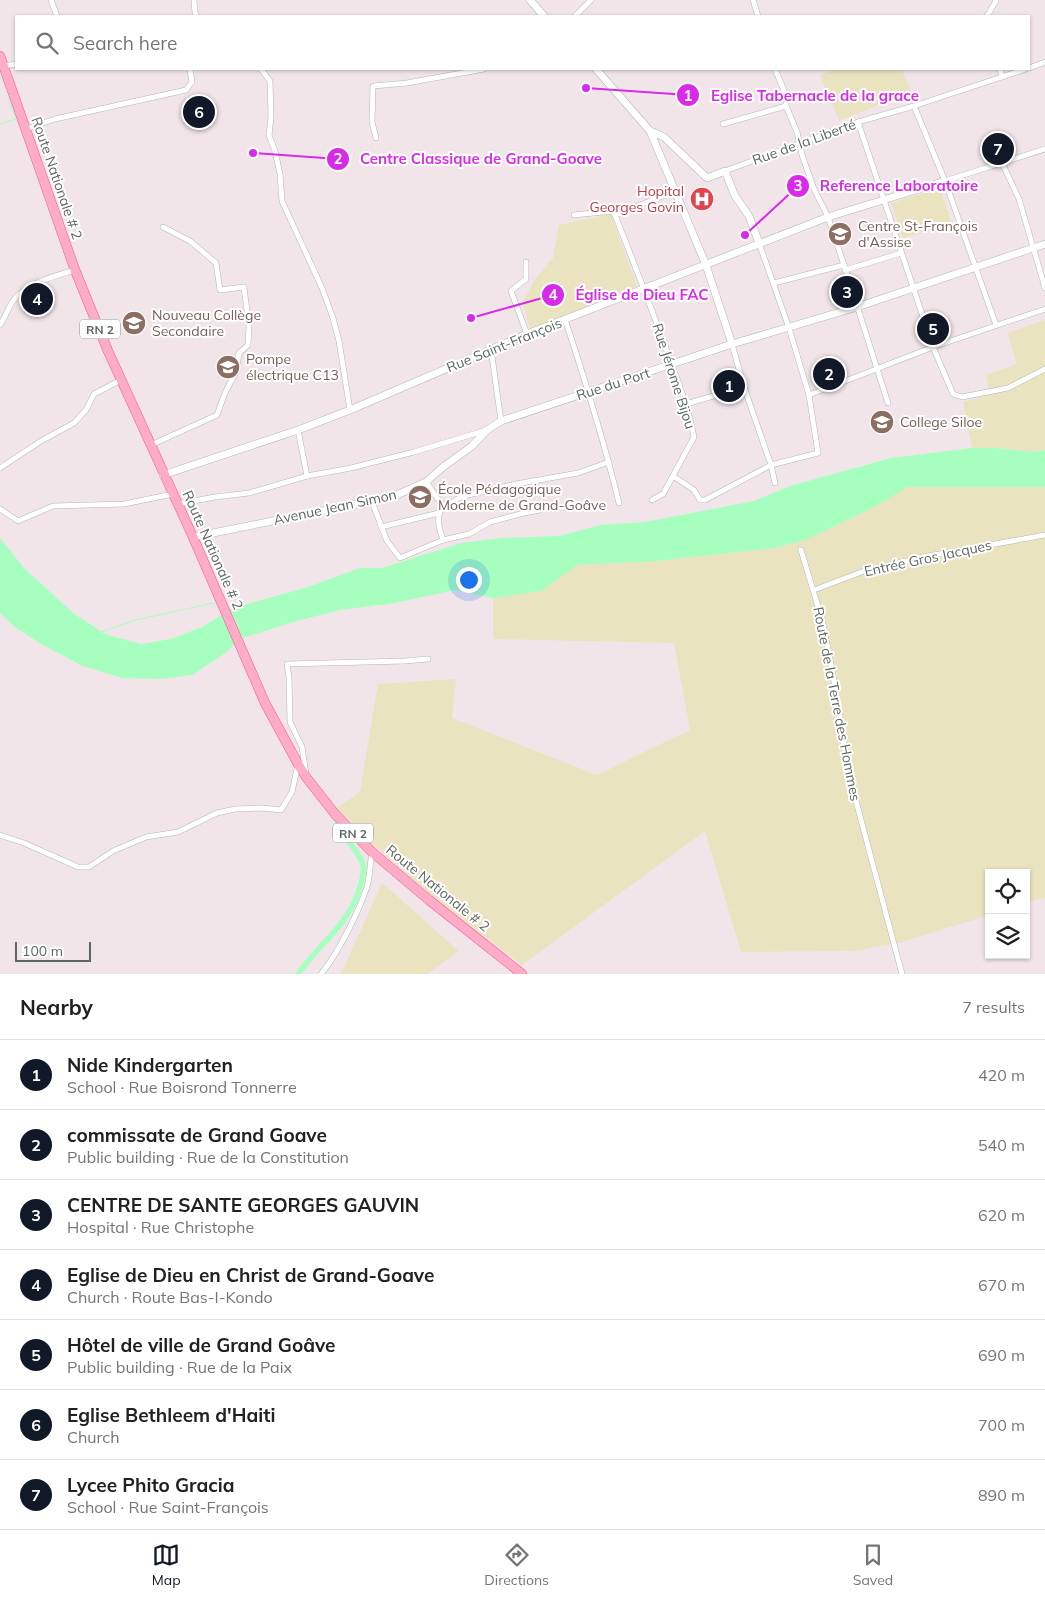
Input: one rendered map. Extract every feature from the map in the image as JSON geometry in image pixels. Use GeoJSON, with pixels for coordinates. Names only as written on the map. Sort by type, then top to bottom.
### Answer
{"type":"FeatureCollection","features":[{"type":"Feature","properties":{"kind":"main road","name":"Route Nationale # 2"},"geometry":{"type":"LineString","coordinates":[[0,56],[75,270],[121,380],[163,475],[178,504],[265,703],[298,764],[335,814],[372,852],[522,974]]}},
{"type":"Feature","properties":{"kind":"street"},"geometry":{"type":"LineString","coordinates":[[51,0],[58,15]]}},
{"type":"Feature","properties":{"kind":"street"},"geometry":{"type":"LineString","coordinates":[[194,0],[196,15]]}},
{"type":"Feature","properties":{"kind":"street"},"geometry":{"type":"LineString","coordinates":[[530,0],[543,15]]}},
{"type":"Feature","properties":{"kind":"street"},"geometry":{"type":"LineString","coordinates":[[577,15],[591,0]]}},
{"type":"Feature","properties":{"kind":"street"},"geometry":{"type":"LineString","coordinates":[[753,0],[758,15]]}},
{"type":"Feature","properties":{"kind":"street"},"geometry":{"type":"LineString","coordinates":[[988,15],[996,2],[995,0]]}},
{"type":"Feature","properties":{"kind":"street","name":"Rue de la Liberté"},"geometry":{"type":"LineString","coordinates":[[1030,67],[1045,62]]}},
{"type":"Feature","properties":{"kind":"street"},"geometry":{"type":"LineString","coordinates":[[4,66],[15,64]]}},
{"type":"Feature","properties":{"kind":"street"},"geometry":{"type":"LineString","coordinates":[[26,129],[55,120],[186,90],[192,82],[190,70]]}},
{"type":"Feature","properties":{"kind":"street"},"geometry":{"type":"LineString","coordinates":[[262,70],[270,81],[271,117],[269,135],[279,167],[282,200],[334,318],[350,410]]}},
{"type":"Feature","properties":{"kind":"street"},"geometry":{"type":"LineString","coordinates":[[376,138],[372,122],[373,86],[407,83],[478,70]]}},
{"type":"Feature","properties":{"kind":"street"},"geometry":{"type":"LineString","coordinates":[[597,70],[650,131],[706,265],[744,387],[771,465],[775,483]]}},
{"type":"Feature","properties":{"kind":"street"},"geometry":{"type":"LineString","coordinates":[[775,70],[783,88],[786,106],[797,132],[799,144],[814,189],[828,217],[888,403]]}},
{"type":"Feature","properties":{"kind":"street"},"geometry":{"type":"LineString","coordinates":[[1000,70],[1002,77]]}},
{"type":"Feature","properties":{"kind":"street","name":"Rue de la Liberté"},"geometry":{"type":"LineString","coordinates":[[725,171],[858,122],[914,106],[1021,70]]}},
{"type":"Feature","properties":{"kind":"street"},"geometry":{"type":"LineString","coordinates":[[723,124],[786,106]]}},
{"type":"Feature","properties":{"kind":"street"},"geometry":{"type":"LineString","coordinates":[[914,106],[945,181],[996,325]]}},
{"type":"Feature","properties":{"kind":"street"},"geometry":{"type":"LineString","coordinates":[[858,122],[913,288],[953,394],[962,397],[1008,388],[1045,369]]}},
{"type":"Feature","properties":{"kind":"street"},"geometry":{"type":"LineString","coordinates":[[650,131],[664,137],[707,178],[725,171],[735,196],[749,216],[774,283],[809,394],[818,453],[771,465],[705,500],[700,500],[694,490],[673,476]]}},
{"type":"Feature","properties":{"kind":"street","name":"Rue Saint-François"},"geometry":{"type":"LineString","coordinates":[[163,475],[298,430],[350,410],[527,334],[828,217],[1045,149]]}},
{"type":"Feature","properties":{"kind":"street"},"geometry":{"type":"LineString","coordinates":[[1002,163],[1018,199],[1045,288]]}},
{"type":"Feature","properties":{"kind":"street"},"geometry":{"type":"LineString","coordinates":[[574,215],[612,211],[615,214],[675,191]]}},
{"type":"Feature","properties":{"kind":"street","name":"Rue Jérome Bijou"},"geometry":{"type":"LineString","coordinates":[[615,214],[686,404],[694,437],[663,494],[652,500]]}},
{"type":"Feature","properties":{"kind":"street"},"geometry":{"type":"LineString","coordinates":[[150,446],[217,414],[236,372],[239,353],[248,345],[249,327],[244,287],[220,290],[216,263],[190,241],[163,227]]}},
{"type":"Feature","properties":{"kind":"street","name":"Rue du Port"},"geometry":{"type":"LineString","coordinates":[[178,504],[249,493],[307,476],[351,468],[414,452],[487,430],[501,421],[732,344],[789,328],[1045,244]]}},
{"type":"Feature","properties":{"kind":"street"},"geometry":{"type":"LineString","coordinates":[[774,283],[845,268],[901,253]]}},
{"type":"Feature","properties":{"kind":"street"},"geometry":{"type":"LineString","coordinates":[[526,262],[526,279],[511,291],[527,334]]}},
{"type":"Feature","properties":{"kind":"street"},"geometry":{"type":"LineString","coordinates":[[0,325],[14,300],[23,291],[45,278],[75,270]]}},
{"type":"Feature","properties":{"kind":"street"},"geometry":{"type":"LineString","coordinates":[[809,394],[934,347],[1045,309]]}},
{"type":"Feature","properties":{"kind":"street"},"geometry":{"type":"LineString","coordinates":[[565,320],[610,462],[619,503]]}},
{"type":"Feature","properties":{"kind":"street"},"geometry":{"type":"LineString","coordinates":[[491,349],[501,421]]}},
{"type":"Feature","properties":{"kind":"street"},"geometry":{"type":"LineString","coordinates":[[0,468],[74,423],[86,410],[94,394],[121,380]]}},
{"type":"Feature","properties":{"kind":"street"},"geometry":{"type":"LineString","coordinates":[[686,404],[744,387]]}},
{"type":"Feature","properties":{"kind":"street"},"geometry":{"type":"LineString","coordinates":[[298,430],[307,476]]}},
{"type":"Feature","properties":{"kind":"street","name":"Avenue Jean Simon"},"geometry":{"type":"LineString","coordinates":[[192,537],[392,497],[426,482],[472,446],[487,430]]}},
{"type":"Feature","properties":{"kind":"street"},"geometry":{"type":"LineString","coordinates":[[443,540],[437,520],[439,513],[443,506],[459,498],[516,484],[578,473],[610,462]]}},
{"type":"Feature","properties":{"kind":"street"},"geometry":{"type":"LineString","coordinates":[[426,482],[443,506]]}},
{"type":"Feature","properties":{"kind":"street"},"geometry":{"type":"LineString","coordinates":[[0,509],[18,522],[53,506],[124,504],[173,494]]}},
{"type":"Feature","properties":{"kind":"street"},"geometry":{"type":"LineString","coordinates":[[372,502],[387,541],[400,558],[443,540],[469,534],[490,522],[540,510]]}},
{"type":"Feature","properties":{"kind":"street"},"geometry":{"type":"LineString","coordinates":[[381,527],[439,513]]}},
{"type":"Feature","properties":{"kind":"street","name":"Entrée Gros Jacques"},"geometry":{"type":"LineString","coordinates":[[814,590],[864,571],[923,557],[1045,536]]}},
{"type":"Feature","properties":{"kind":"street","name":"Route de la Terre des Hommes"},"geometry":{"type":"LineString","coordinates":[[801,550],[814,590],[832,670],[848,771],[902,974]]}},
{"type":"Feature","properties":{"kind":"street"},"geometry":{"type":"LineString","coordinates":[[306,777],[302,747],[290,722],[290,677],[287,664],[428,659]]}},
{"type":"Feature","properties":{"kind":"street"},"geometry":{"type":"LineString","coordinates":[[0,834],[78,867],[89,867],[113,851],[146,837],[178,832],[217,813],[236,809],[262,808],[281,810],[292,792],[298,764]]}},
{"type":"Feature","properties":{"kind":"street"},"geometry":{"type":"LineString","coordinates":[[321,974],[330,964],[351,923],[367,885],[372,852]]}},
{"type":"Feature","properties":{"kind":"shaded area"},"geometry":{"type":"Polygon","coordinates":[[[833,70],[902,70],[911,92],[839,121],[820,75],[833,70]]]}},
{"type":"Feature","properties":{"kind":"shaded area"},"geometry":{"type":"Polygon","coordinates":[[[940,188],[951,221],[903,239],[891,203],[940,188]]]}},
{"type":"Feature","properties":{"kind":"shaded area"},"geometry":{"type":"Polygon","coordinates":[[[611,214],[637,286],[530,330],[523,302],[535,279],[553,258],[559,225],[611,214]]]}},
{"type":"Feature","properties":{"kind":"shaded area"},"geometry":{"type":"Polygon","coordinates":[[[1045,320],[1045,450],[1035,452],[972,448],[963,402],[990,394],[986,375],[1017,364],[1007,333],[1045,320]]]}},
{"type":"Feature","properties":{"kind":"shaded area"},"geometry":{"type":"Polygon","coordinates":[[[972,448],[1035,452],[1045,450],[1045,487],[907,487],[882,503],[806,540],[774,548],[657,561],[577,565],[541,591],[493,598],[456,590],[389,604],[340,610],[293,622],[240,639],[224,654],[192,675],[161,679],[122,678],[83,666],[46,647],[16,628],[0,613],[0,538],[24,568],[73,613],[105,634],[141,644],[171,639],[202,627],[233,608],[308,587],[360,568],[382,568],[461,543],[501,538],[559,536],[601,525],[645,522],[754,501],[790,486],[891,458],[972,448]]]}},
{"type":"Feature","properties":{"kind":"shaded area"},"geometry":{"type":"Polygon","coordinates":[[[907,487],[1045,487],[1045,898],[1030,902],[1030,869],[985,869],[985,916],[899,943],[854,951],[741,952],[705,831],[522,965],[444,906],[379,850],[337,808],[360,792],[378,684],[456,679],[452,718],[597,775],[690,730],[674,643],[493,639],[493,598],[541,591],[577,565],[657,561],[774,548],[806,540],[882,503],[907,487]]]}},
{"type":"Feature","properties":{"kind":"shaded area"},"geometry":{"type":"Polygon","coordinates":[[[382,883],[459,951],[427,974],[341,974],[382,883]]]}},
{"type":"Feature","properties":{"kind":"waterway"},"geometry":{"type":"LineString","coordinates":[[0,75],[7,88]]}},
{"type":"Feature","properties":{"kind":"waterway"},"geometry":{"type":"LineString","coordinates":[[0,124],[16,119],[9,99]]}},
{"type":"Feature","properties":{"kind":"waterway"},"geometry":{"type":"LineString","coordinates":[[101,632],[136,620],[218,602]]}},
{"type":"Feature","properties":{"kind":"waterway"},"geometry":{"type":"LineString","coordinates":[[298,974],[333,934],[349,912],[362,881],[364,867],[361,859],[355,849],[335,827],[338,823]]}},
{"type":"Feature","properties":{"kind":"place","name":"Eglise Tabernacle de la grace"},"geometry":{"type":"Point","coordinates":[586,88]}},
{"type":"Feature","properties":{"kind":"place","name":"Eglise Bethleem d'Haiti"},"geometry":{"type":"Point","coordinates":[199,112]}},
{"type":"Feature","properties":{"kind":"place","name":"Lycee Phito Gracia"},"geometry":{"type":"Point","coordinates":[998,149]}},
{"type":"Feature","properties":{"kind":"place","name":"Centre Classique de Grand-Goave"},"geometry":{"type":"Point","coordinates":[253,153]}},
{"type":"Feature","properties":{"kind":"place","name":"Hopital Georges Govin"},"geometry":{"type":"Point","coordinates":[702,199]}},
{"type":"Feature","properties":{"kind":"place","name":"Centre St-François d'Assise"},"geometry":{"type":"Point","coordinates":[840,234]}},
{"type":"Feature","properties":{"kind":"place","name":"Reference Laboratoire"},"geometry":{"type":"Point","coordinates":[745,235]}},
{"type":"Feature","properties":{"kind":"place","name":"CENTRE DE SANTE GEORGES GAUVIN"},"geometry":{"type":"Point","coordinates":[847,292]}},
{"type":"Feature","properties":{"kind":"place","name":"Eglise de Dieu en Christ de Grand-Goave"},"geometry":{"type":"Point","coordinates":[37,299]}},
{"type":"Feature","properties":{"kind":"place","name":"Église de Dieu FAC"},"geometry":{"type":"Point","coordinates":[471,318]}},
{"type":"Feature","properties":{"kind":"place","name":"Nouveau Collège Secondaire"},"geometry":{"type":"Point","coordinates":[134,323]}},
{"type":"Feature","properties":{"kind":"place","name":"Hôtel de ville de Grand Goâve"},"geometry":{"type":"Point","coordinates":[933,329]}},
{"type":"Feature","properties":{"kind":"place","name":"Pompe électrique C13"},"geometry":{"type":"Point","coordinates":[228,367]}},
{"type":"Feature","properties":{"kind":"place","name":"commissate de Grand Goave"},"geometry":{"type":"Point","coordinates":[829,374]}},
{"type":"Feature","properties":{"kind":"place","name":"Nide Kindergarten"},"geometry":{"type":"Point","coordinates":[729,386]}},
{"type":"Feature","properties":{"kind":"place","name":"College Siloe"},"geometry":{"type":"Point","coordinates":[882,422]}},
{"type":"Feature","properties":{"kind":"place","name":"École Pédagogique Moderne de Grand-Goâve"},"geometry":{"type":"Point","coordinates":[420,497]}}]}
